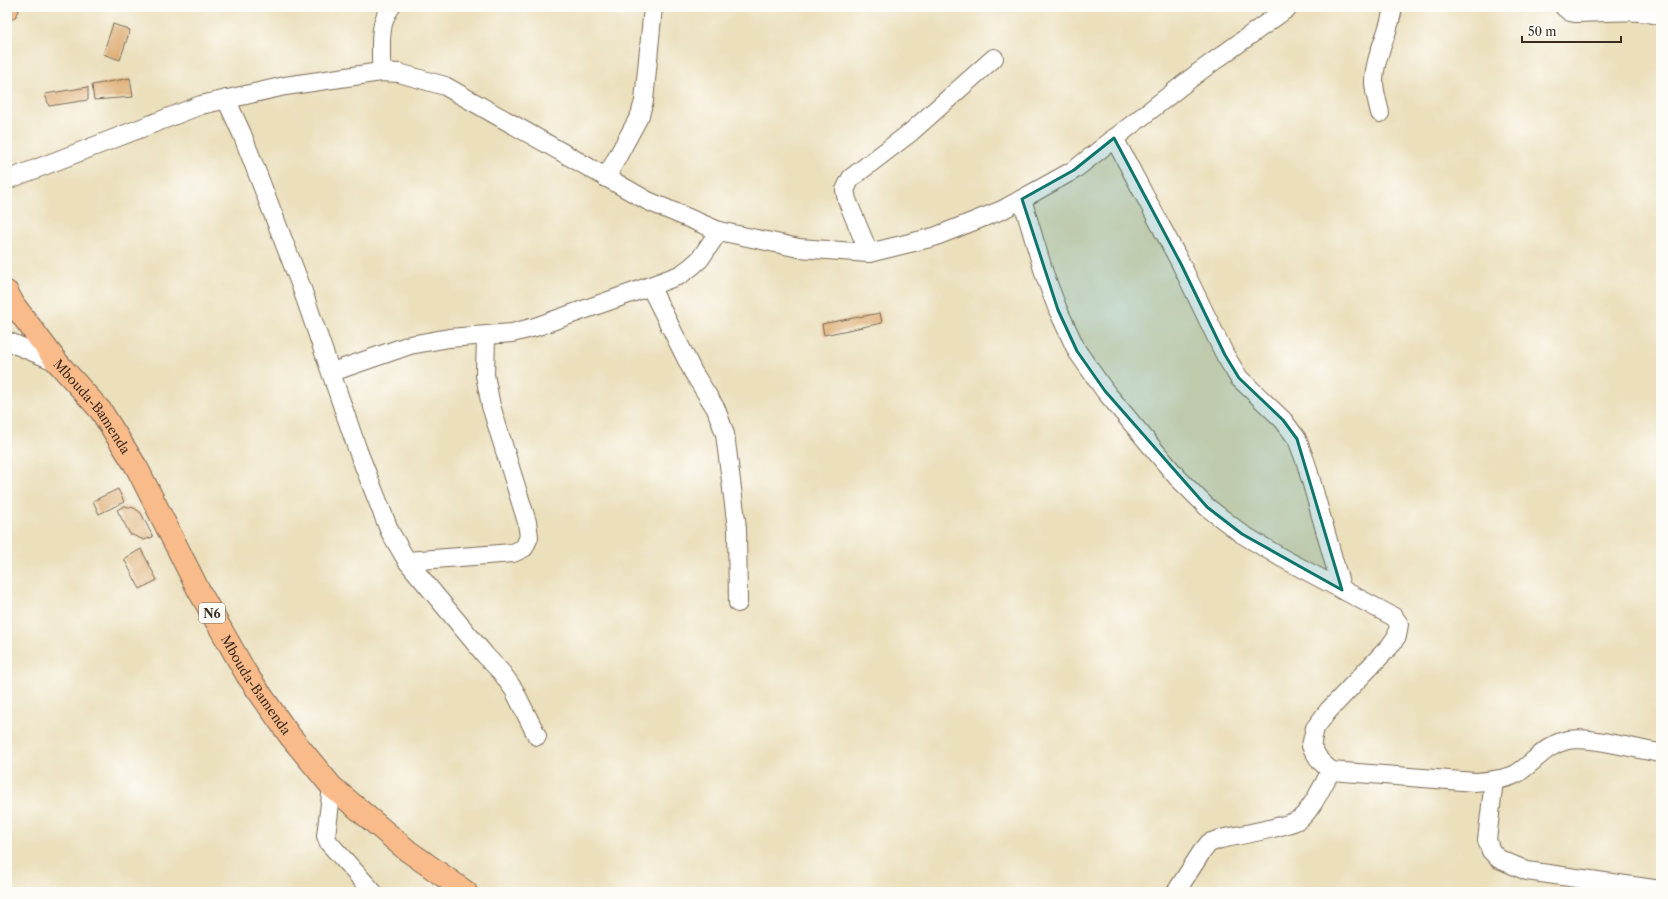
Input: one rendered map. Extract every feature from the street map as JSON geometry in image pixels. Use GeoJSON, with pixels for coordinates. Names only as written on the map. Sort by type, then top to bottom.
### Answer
{"type":"FeatureCollection","features":[{"type":"Feature","properties":{"kind":"highway","name":"Mbouda-Bamenda"},"geometry":{"type":"LineString","coordinates":[[7,292],[14,305],[57,362],[100,411],[137,468],[198,589],[247,675],[290,736],[332,787],[408,851],[466,892]]}},
{"type":"Feature","properties":{"kind":"street"},"geometry":{"type":"LineString","coordinates":[[381,72],[382,26],[385,14],[391,7]]}},
{"type":"Feature","properties":{"kind":"street"},"geometry":{"type":"LineString","coordinates":[[606,178],[640,115],[644,101],[653,7]]}},
{"type":"Feature","properties":{"kind":"street"},"geometry":{"type":"LineString","coordinates":[[7,180],[201,105],[285,86],[381,72],[399,73],[445,86],[648,201],[719,231],[799,248],[869,252],[934,237],[1002,210],[1074,170],[1199,72],[1289,7]]}},
{"type":"Feature","properties":{"kind":"street"},"geometry":{"type":"LineString","coordinates":[[1380,113],[1374,83],[1378,56],[1384,34],[1392,18],[1393,7]]}},
{"type":"Feature","properties":{"kind":"street"},"geometry":{"type":"LineString","coordinates":[[1564,7],[1570,12],[1575,13],[1625,12],[1656,14],[1661,16]]}},
{"type":"Feature","properties":{"kind":"street"},"geometry":{"type":"LineString","coordinates":[[869,252],[847,200],[845,190],[851,178],[911,132],[994,58]]}},
{"type":"Feature","properties":{"kind":"street"},"geometry":{"type":"LineString","coordinates":[[226,100],[242,134],[302,286],[358,451],[390,532],[407,561],[485,656],[502,673],[514,690],[537,736]]}},
{"type":"Feature","properties":{"kind":"street"},"geometry":{"type":"LineString","coordinates":[[1114,138],[1185,270],[1225,355],[1239,378],[1283,420],[1297,439],[1306,462],[1342,590]]}},
{"type":"Feature","properties":{"kind":"street"},"geometry":{"type":"LineString","coordinates":[[1022,199],[1045,276],[1058,310],[1077,351],[1105,391],[1177,477],[1207,507],[1242,534],[1282,558],[1394,617],[1399,624],[1397,636],[1390,646],[1328,711],[1315,728],[1311,746],[1320,761],[1331,771],[1474,782],[1494,780],[1516,774],[1551,747],[1565,740],[1587,740],[1661,753]]}},
{"type":"Feature","properties":{"kind":"street"},"geometry":{"type":"LineString","coordinates":[[332,372],[410,345],[449,338],[512,333],[650,286],[680,275],[691,268],[700,260],[719,231]]}},
{"type":"Feature","properties":{"kind":"street"},"geometry":{"type":"LineString","coordinates":[[650,286],[693,372],[716,409],[725,434],[737,528],[738,603]]}},
{"type":"Feature","properties":{"kind":"street"},"geometry":{"type":"LineString","coordinates":[[407,561],[513,553],[524,548],[529,537],[527,522],[491,406],[485,375],[486,336]]}},
{"type":"Feature","properties":{"kind":"street"},"geometry":{"type":"LineString","coordinates":[[7,341],[57,362]]}},
{"type":"Feature","properties":{"kind":"street"},"geometry":{"type":"LineString","coordinates":[[1176,892],[1209,843],[1220,839],[1287,824],[1300,818],[1310,806],[1331,771]]}},
{"type":"Feature","properties":{"kind":"street"},"geometry":{"type":"LineString","coordinates":[[1494,780],[1487,840],[1491,851],[1499,859],[1527,871],[1661,890]]}},
{"type":"Feature","properties":{"kind":"street"},"geometry":{"type":"LineString","coordinates":[[332,787],[326,836],[329,843],[373,892]]}},
{"type":"Feature","properties":{"kind":"highlighted area"},"geometry":{"type":"Polygon","coordinates":[[[1114,138],[1181,264],[1225,355],[1239,378],[1283,420],[1297,439],[1342,590],[1242,534],[1207,507],[1105,391],[1077,351],[1058,310],[1022,199],[1074,170],[1114,138]]]}},
{"type":"Feature","properties":{"kind":"building"},"geometry":{"type":"Polygon","coordinates":[[[113,24],[130,30],[120,60],[103,54],[113,24]]]}},
{"type":"Feature","properties":{"kind":"building"},"geometry":{"type":"Polygon","coordinates":[[[130,78],[133,97],[94,100],[92,85],[130,78]]]}},
{"type":"Feature","properties":{"kind":"building"},"geometry":{"type":"Polygon","coordinates":[[[88,87],[88,100],[49,106],[45,94],[88,87]]]}},
{"type":"Feature","properties":{"kind":"building"},"geometry":{"type":"Polygon","coordinates":[[[880,313],[882,323],[824,335],[822,324],[880,313]]]}},
{"type":"Feature","properties":{"kind":"building"},"geometry":{"type":"Polygon","coordinates":[[[118,489],[124,502],[99,514],[93,501],[118,489]]]}},
{"type":"Feature","properties":{"kind":"building"},"geometry":{"type":"Polygon","coordinates":[[[124,506],[134,508],[141,513],[153,537],[144,540],[130,534],[117,510],[124,506]]]}},
{"type":"Feature","properties":{"kind":"building"},"geometry":{"type":"Polygon","coordinates":[[[141,549],[157,580],[140,589],[124,559],[141,549]]]}}]}
